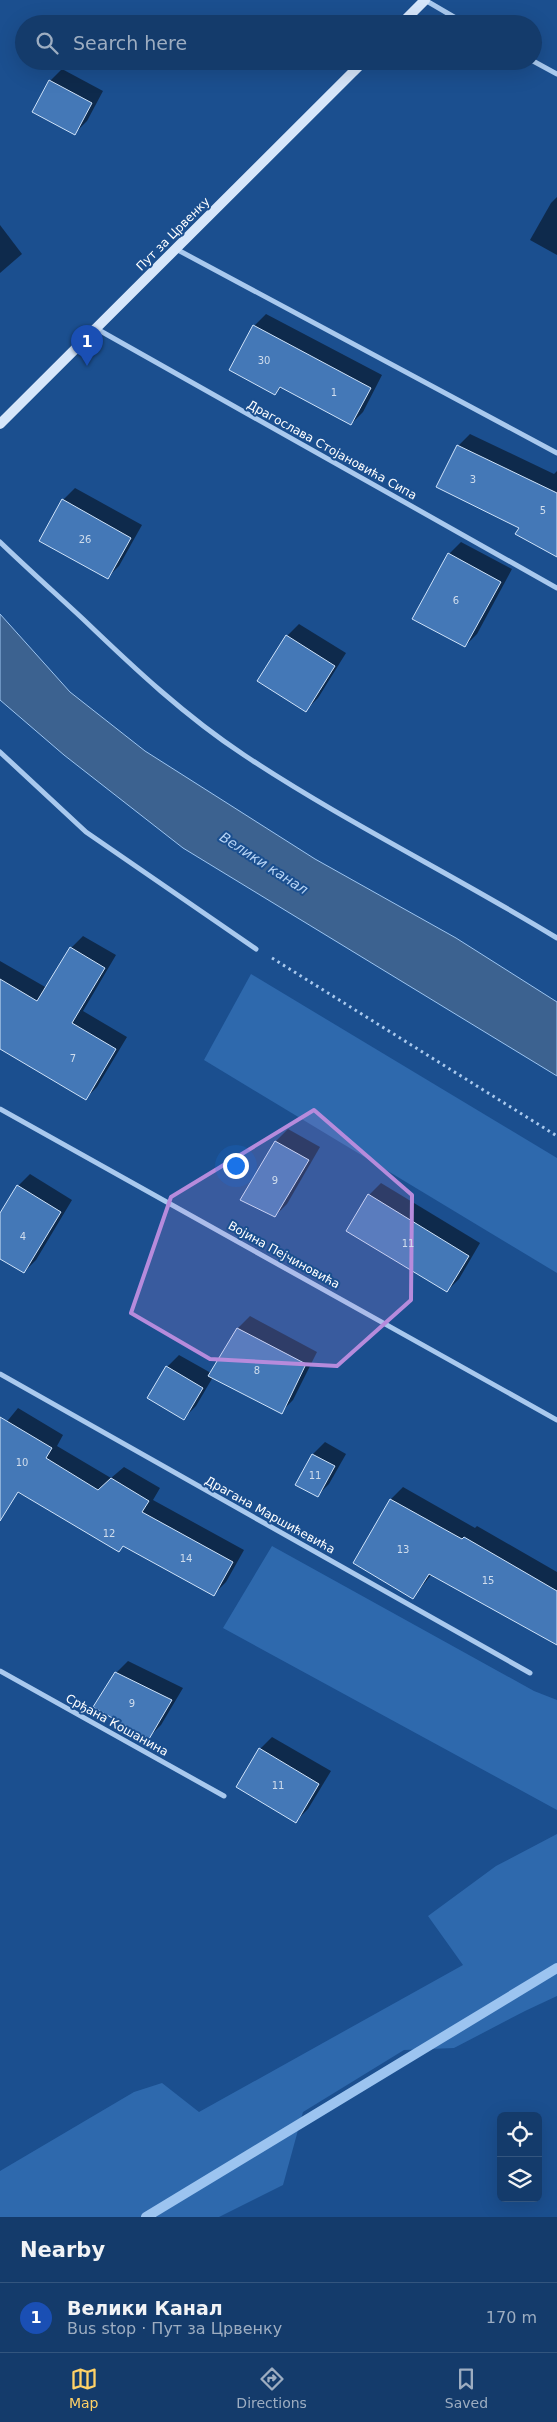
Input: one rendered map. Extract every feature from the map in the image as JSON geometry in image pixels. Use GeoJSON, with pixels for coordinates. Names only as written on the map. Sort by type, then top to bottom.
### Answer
{"type":"FeatureCollection","features":[{"type":"Feature","properties":{"kind":"street"},"geometry":{"type":"LineString","coordinates":[[410,15],[425,0],[451,15]]}},
{"type":"Feature","properties":{"kind":"street"},"geometry":{"type":"LineString","coordinates":[[542,66],[557,74]]}},
{"type":"Feature","properties":{"kind":"street","name":"Пут за Црвенку"},"geometry":{"type":"LineString","coordinates":[[0,424],[355,70]]}},
{"type":"Feature","properties":{"kind":"street"},"geometry":{"type":"LineString","coordinates":[[176,249],[557,454]]}},
{"type":"Feature","properties":{"kind":"street","name":"Драгослава Стојановића Сипа"},"geometry":{"type":"LineString","coordinates":[[97,328],[557,588]]}},
{"type":"Feature","properties":{"kind":"street"},"geometry":{"type":"LineString","coordinates":[[0,542],[148,680],[188,714],[244,755],[371,832],[504,905],[557,938]]}},
{"type":"Feature","properties":{"kind":"street"},"geometry":{"type":"LineString","coordinates":[[0,752],[86,832],[256,949]]}},
{"type":"Feature","properties":{"kind":"street","name":"Војина Пејчиновића"},"geometry":{"type":"LineString","coordinates":[[0,1109],[557,1420]]}},
{"type":"Feature","properties":{"kind":"street","name":"Драгана Маршићевића"},"geometry":{"type":"LineString","coordinates":[[0,1374],[530,1673]]}},
{"type":"Feature","properties":{"kind":"street","name":"Срђана Кошанина"},"geometry":{"type":"LineString","coordinates":[[0,1671],[224,1796]]}},
{"type":"Feature","properties":{"kind":"path"},"geometry":{"type":"LineString","coordinates":[[256,949],[557,1136]]}},
{"type":"Feature","properties":{"kind":"highlighted area"},"geometry":{"type":"Polygon","coordinates":[[[314,1110],[412,1195],[411,1300],[337,1366],[210,1359],[131,1313],[171,1197],[314,1110]]]}},
{"type":"Feature","properties":{"kind":"shaded area"},"geometry":{"type":"Polygon","coordinates":[[[251,974],[557,1158],[557,1273],[204,1060],[251,974]]]}},
{"type":"Feature","properties":{"kind":"shaded area"},"geometry":{"type":"Polygon","coordinates":[[[272,1546],[534,1691],[557,1700],[557,1810],[223,1628],[272,1546]]]}},
{"type":"Feature","properties":{"kind":"shaded area"},"geometry":{"type":"Polygon","coordinates":[[[557,1834],[557,1996],[454,2048],[404,2050],[303,2112],[283,2185],[219,2217],[0,2217],[0,2171],[134,2092],[162,2083],[199,2112],[463,1965],[428,1916],[496,1866],[557,1834]]]}},
{"type":"Feature","properties":{"kind":"water","name":"Велики канал"},"geometry":{"type":"Polygon","coordinates":[[[0,614],[70,692],[145,751],[315,859],[456,938],[557,1002],[557,1076],[183,848],[64,755],[0,700],[0,614]]]}},
{"type":"Feature","properties":{"kind":"building"},"geometry":{"type":"Polygon","coordinates":[[[49,80],[92,103],[75,135],[32,112],[49,80]]]}},
{"type":"Feature","properties":{"kind":"building"},"geometry":{"type":"Polygon","coordinates":[[[253,325],[371,388],[351,425],[280,387],[275,395],[229,370],[253,325]]]}},
{"type":"Feature","properties":{"kind":"building"},"geometry":{"type":"Polygon","coordinates":[[[457,445],[557,493],[557,557],[515,534],[519,528],[436,487],[457,445]]]}},
{"type":"Feature","properties":{"kind":"building"},"geometry":{"type":"Polygon","coordinates":[[[62,499],[131,538],[108,579],[39,541],[62,499]]]}},
{"type":"Feature","properties":{"kind":"building"},"geometry":{"type":"Polygon","coordinates":[[[448,553],[501,582],[465,647],[412,619],[448,553]]]}},
{"type":"Feature","properties":{"kind":"building"},"geometry":{"type":"Polygon","coordinates":[[[286,635],[335,666],[306,712],[257,681],[286,635]]]}},
{"type":"Feature","properties":{"kind":"building"},"geometry":{"type":"Polygon","coordinates":[[[70,947],[105,968],[72,1023],[116,1049],[86,1100],[0,1049],[0,979],[37,1001],[70,947]]]}},
{"type":"Feature","properties":{"kind":"building"},"geometry":{"type":"Polygon","coordinates":[[[275,1141],[309,1160],[275,1217],[240,1200],[275,1141]]]}},
{"type":"Feature","properties":{"kind":"building"},"geometry":{"type":"Polygon","coordinates":[[[17,1185],[61,1212],[24,1273],[0,1259],[0,1213],[17,1185]]]}},
{"type":"Feature","properties":{"kind":"building"},"geometry":{"type":"Polygon","coordinates":[[[368,1194],[469,1256],[447,1292],[346,1231],[368,1194]]]}},
{"type":"Feature","properties":{"kind":"building"},"geometry":{"type":"Polygon","coordinates":[[[237,1328],[306,1364],[282,1414],[208,1376],[237,1328]]]}},
{"type":"Feature","properties":{"kind":"building"},"geometry":{"type":"Polygon","coordinates":[[[166,1366],[203,1388],[184,1420],[147,1398],[166,1366]]]}},
{"type":"Feature","properties":{"kind":"building"},"geometry":{"type":"Polygon","coordinates":[[[0,1417],[52,1448],[46,1458],[98,1490],[111,1478],[149,1501],[142,1512],[233,1562],[214,1596],[123,1546],[119,1552],[18,1492],[0,1521],[0,1417]]]}},
{"type":"Feature","properties":{"kind":"building"},"geometry":{"type":"Polygon","coordinates":[[[312,1454],[335,1466],[318,1497],[295,1485],[312,1454]]]}},
{"type":"Feature","properties":{"kind":"building"},"geometry":{"type":"Polygon","coordinates":[[[390,1499],[462,1539],[464,1537],[557,1591],[557,1645],[429,1574],[413,1599],[353,1563],[390,1499]]]}},
{"type":"Feature","properties":{"kind":"building"},"geometry":{"type":"Polygon","coordinates":[[[115,1672],[172,1700],[149,1739],[93,1707],[115,1672]]]}},
{"type":"Feature","properties":{"kind":"building"},"geometry":{"type":"Polygon","coordinates":[[[259,1748],[319,1784],[296,1823],[236,1787],[259,1748]]]}},
{"type":"Feature","properties":{"kind":"waterway"},"geometry":{"type":"LineString","coordinates":[[146,2217],[557,1968]]}},
{"type":"Feature","properties":{"kind":"place","name":"Велики Канал"},"geometry":{"type":"Point","coordinates":[87,366]}}]}
